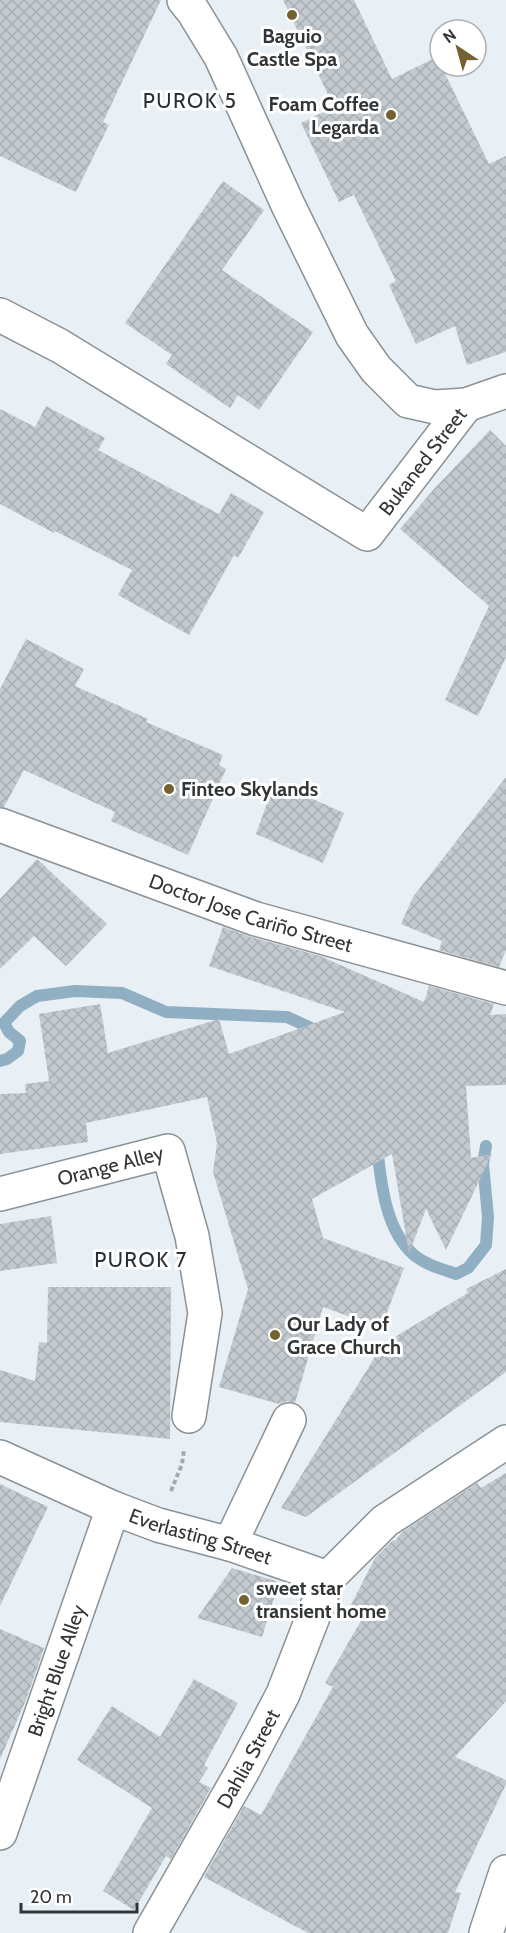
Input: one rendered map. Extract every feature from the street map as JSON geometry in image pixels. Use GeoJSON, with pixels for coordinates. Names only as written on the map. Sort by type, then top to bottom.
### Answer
{"type":"FeatureCollection","features":[{"type":"Feature","properties":{"kind":"street","name":"Bukaned Street"},"geometry":{"type":"LineString","coordinates":[[184,0],[221,57],[288,205],[352,334],[376,369],[408,401],[435,407],[466,405]]}},
{"type":"Feature","properties":{"kind":"street","name":"Bukaned Street"},"geometry":{"type":"LineString","coordinates":[[0,315],[60,346],[367,534],[466,405]]}},
{"type":"Feature","properties":{"kind":"street"},"geometry":{"type":"LineString","coordinates":[[466,405],[506,391]]}},
{"type":"Feature","properties":{"kind":"street","name":"Doctor Jose Cariño Street"},"geometry":{"type":"LineString","coordinates":[[0,825],[256,919],[506,988]]}},
{"type":"Feature","properties":{"kind":"street","name":"Orange Alley"},"geometry":{"type":"LineString","coordinates":[[0,1194],[168,1151],[192,1236],[205,1313],[189,1416]]}},
{"type":"Feature","properties":{"kind":"street"},"geometry":{"type":"LineString","coordinates":[[230,1544],[289,1420]]}},
{"type":"Feature","properties":{"kind":"street"},"geometry":{"type":"LineString","coordinates":[[328,1578],[385,1521],[506,1442]]}},
{"type":"Feature","properties":{"kind":"street","name":"Everlasting Street"},"geometry":{"type":"LineString","coordinates":[[0,1457],[158,1526],[230,1544],[328,1578]]}},
{"type":"Feature","properties":{"kind":"street","name":"Bright Blue Alley"},"geometry":{"type":"LineString","coordinates":[[0,1833],[113,1508]]}},
{"type":"Feature","properties":{"kind":"street","name":"Dahlia Street"},"geometry":{"type":"LineString","coordinates":[[150,1933],[242,1772],[283,1694],[328,1578]]}},
{"type":"Feature","properties":{"kind":"street"},"geometry":{"type":"LineString","coordinates":[[486,1933],[506,1872]]}},
{"type":"Feature","properties":{"kind":"path"},"geometry":{"type":"LineString","coordinates":[[158,1526],[182,1464],[189,1416]]}},
{"type":"Feature","properties":{"kind":"building"},"geometry":{"type":"Polygon","coordinates":[[[0,0],[161,0],[103,122],[109,125],[76,192],[0,156],[0,0]]]}},
{"type":"Feature","properties":{"kind":"building"},"geometry":{"type":"Polygon","coordinates":[[[283,0],[354,0],[392,79],[428,61],[428,78],[447,78],[489,164],[506,156],[506,352],[467,365],[455,326],[416,344],[389,285],[396,281],[354,195],[339,202],[301,123],[334,107],[283,0]]]}},
{"type":"Feature","properties":{"kind":"building"},"geometry":{"type":"Polygon","coordinates":[[[223,181],[264,210],[222,270],[313,332],[259,410],[238,395],[230,408],[166,364],[172,355],[125,323],[223,181]]]}},
{"type":"Feature","properties":{"kind":"building"},"geometry":{"type":"Polygon","coordinates":[[[46,406],[105,438],[98,450],[219,514],[231,493],[264,512],[238,558],[234,555],[189,635],[118,595],[132,570],[0,504],[0,409],[35,427],[46,406]]]}},
{"type":"Feature","properties":{"kind":"building"},"geometry":{"type":"Polygon","coordinates":[[[490,430],[506,446],[506,657],[478,716],[445,700],[489,606],[400,529],[490,430]]]}},
{"type":"Feature","properties":{"kind":"building"},"geometry":{"type":"Polygon","coordinates":[[[26,639],[84,669],[75,686],[148,719],[146,722],[223,755],[219,765],[226,769],[188,855],[111,821],[115,812],[24,770],[4,807],[0,807],[0,689],[26,639]]]}},
{"type":"Feature","properties":{"kind":"building"},"geometry":{"type":"Polygon","coordinates":[[[506,777],[506,950],[499,967],[439,950],[442,941],[401,924],[413,897],[506,777]]]}},
{"type":"Feature","properties":{"kind":"building"},"geometry":{"type":"Polygon","coordinates":[[[272,789],[295,798],[297,792],[344,813],[323,863],[256,834],[272,789]]]}},
{"type":"Feature","properties":{"kind":"building"},"geometry":{"type":"Polygon","coordinates":[[[37,859],[107,924],[66,966],[34,936],[0,969],[0,899],[37,859]]]}},
{"type":"Feature","properties":{"kind":"building"},"geometry":{"type":"Polygon","coordinates":[[[223,927],[320,956],[424,1002],[429,986],[494,1004],[490,1015],[506,1014],[506,1085],[466,1086],[471,1158],[492,1154],[446,1250],[426,1209],[409,1253],[392,1154],[312,1199],[323,1238],[404,1268],[381,1328],[323,1307],[295,1403],[287,1401],[279,1404],[219,1387],[248,1289],[213,1172],[217,1143],[207,1097],[86,1123],[88,1142],[0,1154],[0,1094],[26,1093],[25,1084],[49,1081],[39,1014],[100,1004],[108,1053],[219,1019],[229,1054],[345,1012],[209,966],[223,927]]]}},
{"type":"Feature","properties":{"kind":"building"},"geometry":{"type":"Polygon","coordinates":[[[51,1216],[57,1263],[0,1271],[0,1224],[51,1216]]]}},
{"type":"Feature","properties":{"kind":"building"},"geometry":{"type":"Polygon","coordinates":[[[506,1269],[506,1372],[306,1517],[281,1508],[383,1344],[468,1293],[466,1289],[506,1269]]]}},
{"type":"Feature","properties":{"kind":"building"},"geometry":{"type":"Polygon","coordinates":[[[48,1287],[171,1287],[170,1439],[0,1422],[0,1370],[35,1381],[39,1342],[47,1343],[48,1287]]]}},
{"type":"Feature","properties":{"kind":"building"},"geometry":{"type":"Polygon","coordinates":[[[506,1473],[506,1701],[455,1757],[506,1780],[506,1784],[455,1892],[461,1893],[448,1933],[308,1933],[204,1877],[244,1806],[261,1815],[333,1687],[325,1683],[366,1612],[351,1605],[375,1558],[402,1532],[477,1483],[481,1488],[506,1473]]]}},
{"type":"Feature","properties":{"kind":"building"},"geometry":{"type":"Polygon","coordinates":[[[0,1484],[48,1507],[0,1606],[0,1484]]]}},
{"type":"Feature","properties":{"kind":"building"},"geometry":{"type":"Polygon","coordinates":[[[232,1568],[279,1582],[262,1637],[197,1618],[232,1568]]]}},
{"type":"Feature","properties":{"kind":"building"},"geometry":{"type":"Polygon","coordinates":[[[0,1629],[44,1648],[26,1700],[0,1759],[0,1629]]]}},
{"type":"Feature","properties":{"kind":"building"},"geometry":{"type":"Polygon","coordinates":[[[194,1679],[238,1703],[204,1765],[208,1768],[199,1782],[211,1788],[171,1859],[166,1856],[134,1910],[103,1891],[152,1808],[77,1760],[112,1706],[160,1737],[194,1679]]]}},
{"type":"Feature","properties":{"kind":"waterway"},"geometry":{"type":"LineString","coordinates":[[0,1061],[18,1051],[20,1041],[9,1032],[4,1023],[20,1006],[37,996],[75,991],[122,993],[166,1012],[287,1017],[322,1033]]}},
{"type":"Feature","properties":{"kind":"waterway"},"geometry":{"type":"LineString","coordinates":[[377,1147],[386,1205],[404,1245],[419,1258],[456,1274],[468,1268],[486,1245],[488,1217],[483,1164],[486,1146]]}},
{"type":"Feature","properties":{"kind":"place","name":"Baguio Castle Spa"},"geometry":{"type":"Point","coordinates":[292,15]}},
{"type":"Feature","properties":{"kind":"place","name":"Foam Coffee Legarda"},"geometry":{"type":"Point","coordinates":[391,115]}},
{"type":"Feature","properties":{"kind":"place","name":"Finteo Skylands"},"geometry":{"type":"Point","coordinates":[169,789]}},
{"type":"Feature","properties":{"kind":"place","name":"Our Lady of Grace Church"},"geometry":{"type":"Point","coordinates":[275,1335]}},
{"type":"Feature","properties":{"kind":"place","name":"sweet star transient home"},"geometry":{"type":"Point","coordinates":[244,1600]}},
{"type":"Feature","properties":{"kind":"district","name":"PUROK 5"},"geometry":{"type":"Point","coordinates":[190,101]}},
{"type":"Feature","properties":{"kind":"district","name":"PUROK 7"},"geometry":{"type":"Point","coordinates":[141,1260]}}]}
